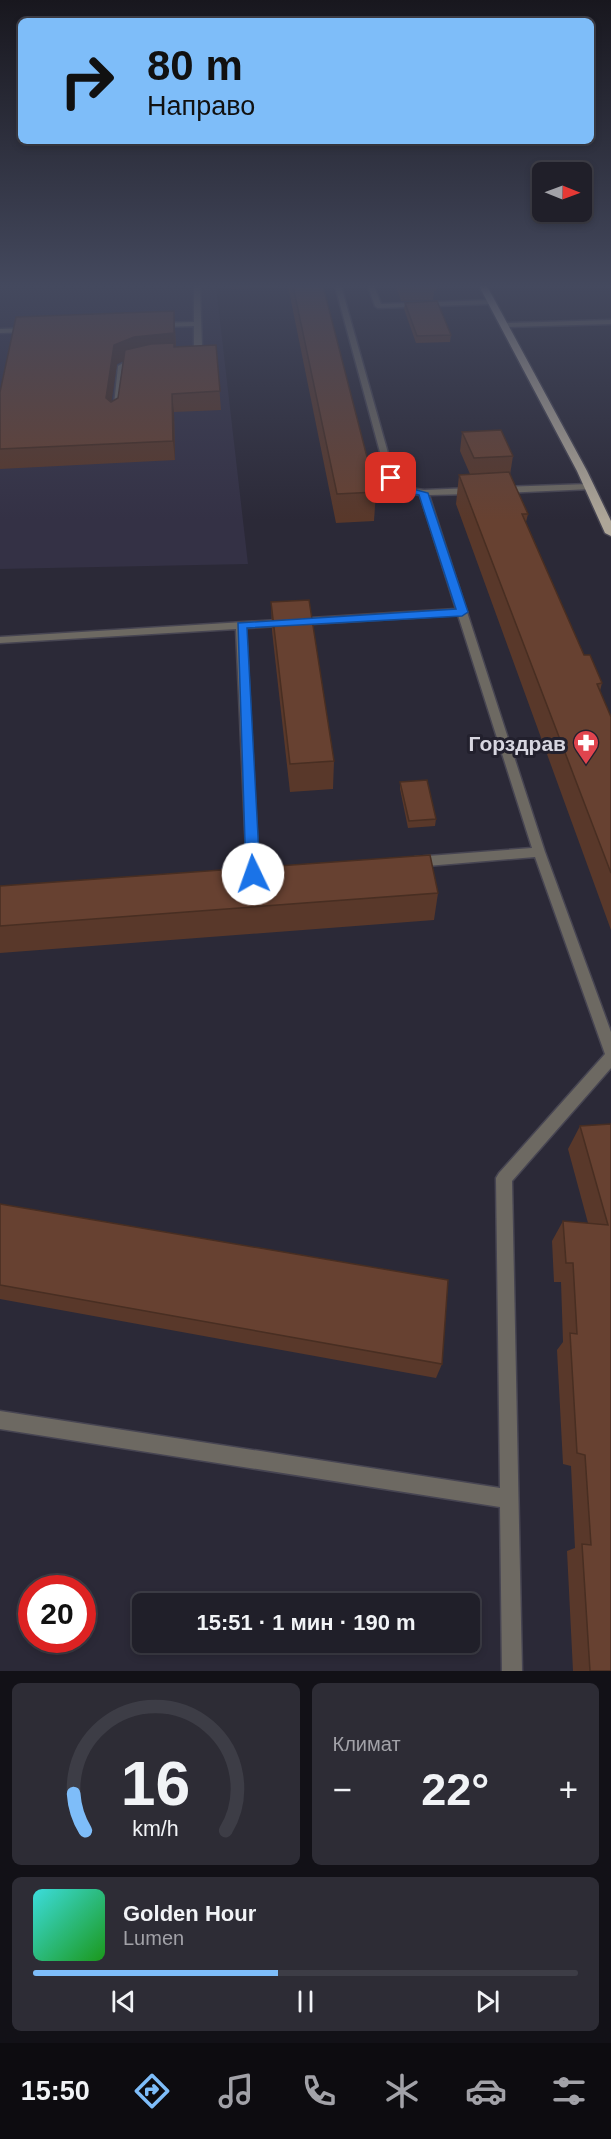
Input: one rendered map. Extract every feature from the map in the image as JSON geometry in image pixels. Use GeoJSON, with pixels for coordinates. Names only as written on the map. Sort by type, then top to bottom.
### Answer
{"type":"FeatureCollection","features":[{"type":"Feature","properties":{"kind":"main road"},"geometry":{"type":"LineString","coordinates":[[525,364],[590,487],[611,533]]}},
{"type":"Feature","properties":{"kind":"lane"},"geometry":{"type":"LineString","coordinates":[[115,417],[122,366],[125,364]]}},
{"type":"Feature","properties":{"kind":"lane"},"geometry":{"type":"LineString","coordinates":[[360,364],[391,478],[399,489],[424,493],[478,491]]}},
{"type":"Feature","properties":{"kind":"lane"},"geometry":{"type":"LineString","coordinates":[[490,490],[590,487]]}},
{"type":"Feature","properties":{"kind":"lane"},"geometry":{"type":"LineString","coordinates":[[424,493],[539,852],[611,1052]]}},
{"type":"Feature","properties":{"kind":"lane"},"geometry":{"type":"LineString","coordinates":[[0,640],[462,612]]}},
{"type":"Feature","properties":{"kind":"lane"},"geometry":{"type":"LineString","coordinates":[[242,625],[253,874]]}},
{"type":"Feature","properties":{"kind":"lane"},"geometry":{"type":"LineString","coordinates":[[396,863],[539,852]]}},
{"type":"Feature","properties":{"kind":"lane"},"geometry":{"type":"LineString","coordinates":[[512,1671],[504,1178],[611,1058]]}},
{"type":"Feature","properties":{"kind":"lane"},"geometry":{"type":"LineString","coordinates":[[0,1420],[509,1499]]}},
{"type":"Feature","properties":{"kind":"shaded area"},"geometry":{"type":"Polygon","coordinates":[[[0,364],[225,364],[248,564],[0,569],[0,364]]]}},
{"type":"Feature","properties":{"kind":"building"},"geometry":{"type":"Polygon","coordinates":[[[6,364],[111,364],[106,398],[111,402],[118,398],[123,364],[218,364],[220,391],[172,394],[173,441],[0,449],[0,392],[6,364]]]}},
{"type":"Feature","properties":{"kind":"building"},"geometry":{"type":"Polygon","coordinates":[[[309,364],[343,364],[376,492],[337,494],[309,364]]]}},
{"type":"Feature","properties":{"kind":"building"},"geometry":{"type":"Polygon","coordinates":[[[501,430],[513,456],[474,458],[462,432],[501,430]]]}},
{"type":"Feature","properties":{"kind":"building"},"geometry":{"type":"Polygon","coordinates":[[[509,472],[528,514],[522,514],[584,655],[590,655],[602,683],[597,684],[611,717],[611,873],[459,475],[509,472]]]}},
{"type":"Feature","properties":{"kind":"building"},"geometry":{"type":"Polygon","coordinates":[[[309,600],[334,761],[290,764],[271,602],[309,600]]]}},
{"type":"Feature","properties":{"kind":"building"},"geometry":{"type":"Polygon","coordinates":[[[427,780],[436,819],[409,821],[400,782],[427,780]]]}},
{"type":"Feature","properties":{"kind":"building"},"geometry":{"type":"Polygon","coordinates":[[[430,855],[438,893],[0,926],[0,886],[430,855]]]}},
{"type":"Feature","properties":{"kind":"building"},"geometry":{"type":"Polygon","coordinates":[[[611,1124],[611,1671],[590,1671],[582,1544],[591,1545],[585,1455],[577,1453],[570,1333],[577,1334],[573,1263],[566,1263],[563,1221],[608,1225],[580,1126],[611,1124]]]}},
{"type":"Feature","properties":{"kind":"building"},"geometry":{"type":"Polygon","coordinates":[[[0,1204],[448,1280],[442,1364],[0,1285],[0,1204]]]}},
{"type":"Feature","properties":{"kind":"place","name":"Горздрав"},"geometry":{"type":"Point","coordinates":[586,766]}},
{"type":"Feature","properties":{"kind":"route"},"geometry":{"type":"LineString","coordinates":[[253,874],[242,625],[462,612],[424,493],[399,489],[391,478]]}}]}
